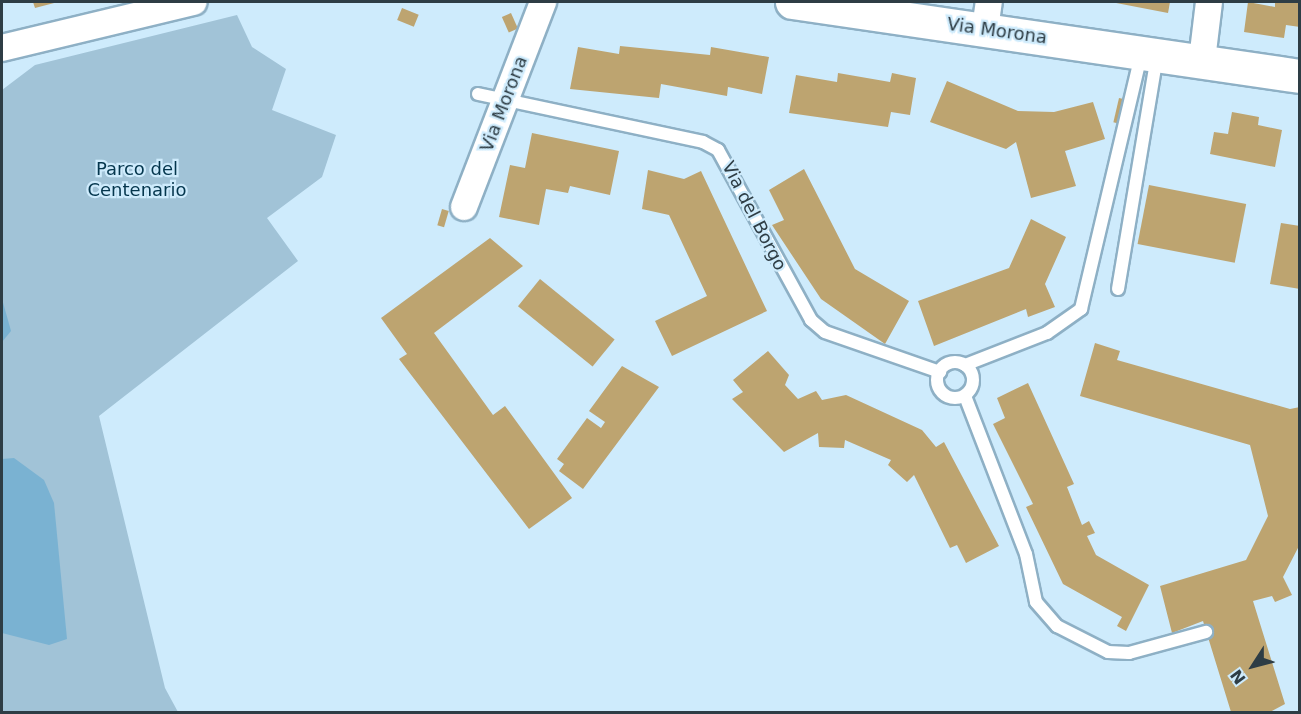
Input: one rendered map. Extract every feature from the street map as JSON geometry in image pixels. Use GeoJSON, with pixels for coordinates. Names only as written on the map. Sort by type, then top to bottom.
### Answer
{"type":"FeatureCollection","features":[{"type":"Feature","properties":{"kind":"main road","name":"Via Morona"},"geometry":{"type":"LineString","coordinates":[[793,2],[986,15],[1150,52],[1299,76]]}},
{"type":"Feature","properties":{"kind":"street"},"geometry":{"type":"LineString","coordinates":[[2,48],[194,2]]}},
{"type":"Feature","properties":{"kind":"street","name":"Via Morona"},"geometry":{"type":"LineString","coordinates":[[464,207],[543,2]]}},
{"type":"Feature","properties":{"kind":"street"},"geometry":{"type":"LineString","coordinates":[[1202,60],[1209,2]]}},
{"type":"Feature","properties":{"kind":"lane"},"geometry":{"type":"LineString","coordinates":[[1118,289],[1150,52]]}},
{"type":"Feature","properties":{"kind":"lane"},"geometry":{"type":"LineString","coordinates":[[965,396],[943,393],[939,372],[948,364],[965,365],[1047,333],[1081,309],[1150,52]]}},
{"type":"Feature","properties":{"kind":"lane","name":"Via del Borgo"},"geometry":{"type":"LineString","coordinates":[[478,94],[504,104],[703,142],[718,150],[811,320],[825,332],[939,372]]}},
{"type":"Feature","properties":{"kind":"lane"},"geometry":{"type":"LineString","coordinates":[[965,365],[973,381],[965,396],[1026,554],[1036,602],[1057,626],[1108,652],[1129,653],[1206,632]]}},
{"type":"Feature","properties":{"kind":"green space","name":"Parco del Centenario"},"geometry":{"type":"Polygon","coordinates":[[[237,15],[252,47],[286,69],[272,110],[336,135],[322,177],[267,218],[298,261],[99,416],[165,688],[178,712],[2,712],[2,90],[35,65],[237,15]]]}},
{"type":"Feature","properties":{"kind":"shaded area"},"geometry":{"type":"Polygon","coordinates":[[[2,299],[11,331],[2,342],[2,299]]]}},
{"type":"Feature","properties":{"kind":"shaded area"},"geometry":{"type":"Polygon","coordinates":[[[14,458],[44,480],[54,503],[67,639],[49,645],[2,633],[2,459],[14,458]]]}},
{"type":"Feature","properties":{"kind":"building"},"geometry":{"type":"Polygon","coordinates":[[[33,2],[58,2],[35,8],[33,2]]]}},
{"type":"Feature","properties":{"kind":"building"},"geometry":{"type":"Polygon","coordinates":[[[1111,2],[1170,2],[1168,13],[1111,2]]]}},
{"type":"Feature","properties":{"kind":"building"},"geometry":{"type":"Polygon","coordinates":[[[1248,2],[1275,7],[1275,2],[1300,2],[1300,27],[1286,25],[1284,38],[1244,32],[1248,2]]]}},
{"type":"Feature","properties":{"kind":"building"},"geometry":{"type":"Polygon","coordinates":[[[402,8],[419,15],[414,27],[397,20],[402,8]]]}},
{"type":"Feature","properties":{"kind":"building"},"geometry":{"type":"Polygon","coordinates":[[[511,13],[518,29],[509,33],[502,17],[511,13]]]}},
{"type":"Feature","properties":{"kind":"building"},"geometry":{"type":"Polygon","coordinates":[[[620,46],[710,55],[711,47],[769,57],[762,94],[728,87],[727,96],[661,84],[659,98],[570,89],[578,47],[619,54],[620,46]]]}},
{"type":"Feature","properties":{"kind":"building"},"geometry":{"type":"Polygon","coordinates":[[[838,73],[890,82],[892,73],[916,78],[910,115],[891,112],[888,127],[789,113],[796,75],[837,82],[838,73]]]}},
{"type":"Feature","properties":{"kind":"building"},"geometry":{"type":"Polygon","coordinates":[[[947,81],[1018,111],[1054,112],[1093,102],[1105,139],[1065,151],[1076,186],[1031,198],[1016,142],[1006,149],[930,122],[947,81]]]}},
{"type":"Feature","properties":{"kind":"building"},"geometry":{"type":"Polygon","coordinates":[[[1119,98],[1128,100],[1122,124],[1113,122],[1119,98]]]}},
{"type":"Feature","properties":{"kind":"building"},"geometry":{"type":"Polygon","coordinates":[[[1232,112],[1259,117],[1258,125],[1282,130],[1275,167],[1210,154],[1214,132],[1228,134],[1232,112]]]}},
{"type":"Feature","properties":{"kind":"building"},"geometry":{"type":"Polygon","coordinates":[[[532,133],[619,151],[610,195],[570,186],[568,193],[546,189],[539,225],[499,217],[510,165],[525,168],[532,133]]]}},
{"type":"Feature","properties":{"kind":"building"},"geometry":{"type":"Polygon","coordinates":[[[804,169],[855,269],[909,301],[885,344],[821,299],[772,225],[784,220],[769,190],[804,169]]]}},
{"type":"Feature","properties":{"kind":"building"},"geometry":{"type":"Polygon","coordinates":[[[648,170],[684,179],[701,171],[767,311],[672,356],[655,321],[707,296],[669,215],[642,209],[648,170]]]}},
{"type":"Feature","properties":{"kind":"building"},"geometry":{"type":"Polygon","coordinates":[[[1149,185],[1246,204],[1235,263],[1138,244],[1149,185]]]}},
{"type":"Feature","properties":{"kind":"building"},"geometry":{"type":"Polygon","coordinates":[[[442,209],[449,211],[444,227],[437,225],[442,209]]]}},
{"type":"Feature","properties":{"kind":"building"},"geometry":{"type":"Polygon","coordinates":[[[1031,219],[1066,237],[1045,284],[1055,307],[1028,317],[1026,309],[934,346],[918,301],[1009,268],[1031,219]]]}},
{"type":"Feature","properties":{"kind":"building"},"geometry":{"type":"Polygon","coordinates":[[[1281,223],[1300,226],[1300,289],[1270,284],[1281,223]]]}},
{"type":"Feature","properties":{"kind":"building"},"geometry":{"type":"Polygon","coordinates":[[[490,238],[523,266],[434,333],[493,415],[505,406],[572,498],[529,529],[399,359],[407,354],[381,318],[490,238]]]}},
{"type":"Feature","properties":{"kind":"building"},"geometry":{"type":"Polygon","coordinates":[[[540,279],[615,339],[593,367],[518,306],[540,279]]]}},
{"type":"Feature","properties":{"kind":"building"},"geometry":{"type":"Polygon","coordinates":[[[1095,343],[1120,351],[1117,360],[1290,409],[1300,407],[1300,544],[1283,577],[1292,595],[1275,602],[1272,596],[1253,601],[1285,704],[1270,712],[1231,712],[1203,621],[1172,633],[1160,586],[1246,560],[1268,516],[1250,445],[1080,396],[1095,343]]]}},
{"type":"Feature","properties":{"kind":"building"},"geometry":{"type":"Polygon","coordinates":[[[768,351],[789,375],[785,385],[798,399],[816,391],[822,400],[846,395],[922,430],[936,447],[944,442],[999,546],[966,563],[957,545],[950,548],[914,475],[907,482],[888,465],[891,460],[845,440],[844,448],[819,447],[818,433],[784,452],[732,399],[743,392],[733,380],[768,351]]]}},
{"type":"Feature","properties":{"kind":"building"},"geometry":{"type":"Polygon","coordinates":[[[622,366],[659,387],[583,489],[559,471],[564,464],[557,459],[587,418],[601,428],[605,422],[589,411],[622,366]]]}},
{"type":"Feature","properties":{"kind":"building"},"geometry":{"type":"Polygon","coordinates":[[[1028,383],[1074,484],[1067,487],[1082,525],[1089,521],[1095,533],[1087,536],[1096,555],[1149,585],[1126,631],[1117,626],[1122,617],[1063,584],[1026,507],[1033,504],[993,424],[1005,418],[997,398],[1028,383]]]}}]}
